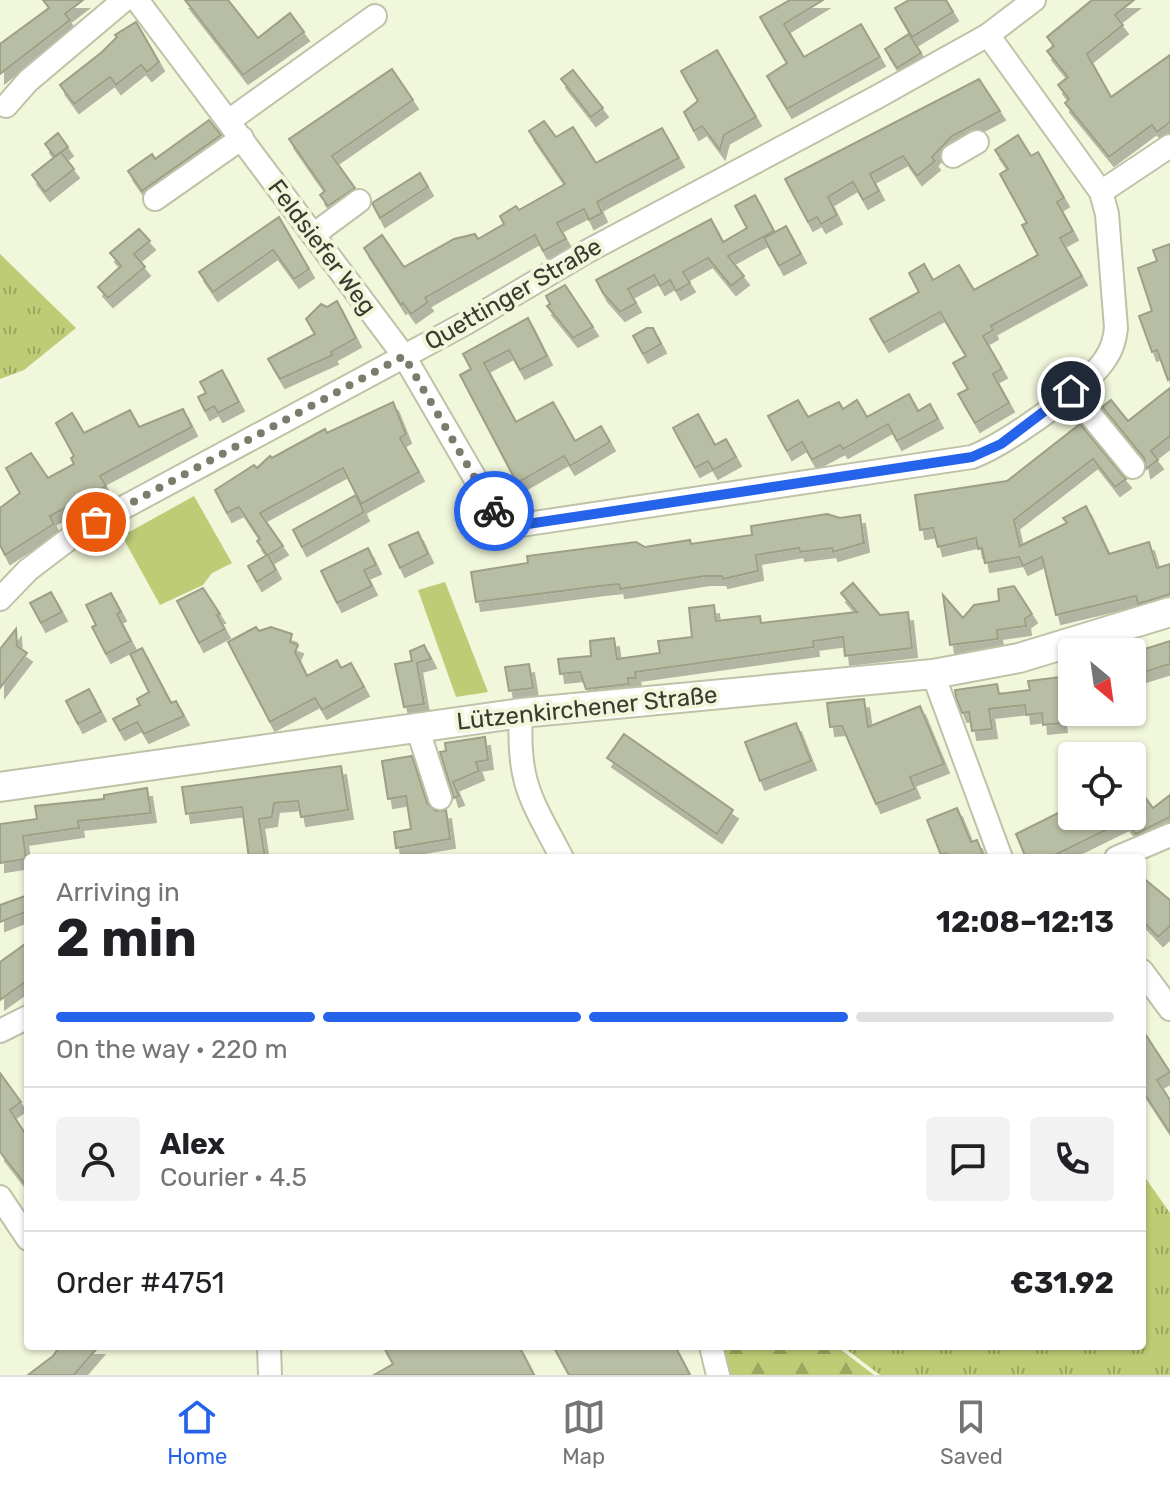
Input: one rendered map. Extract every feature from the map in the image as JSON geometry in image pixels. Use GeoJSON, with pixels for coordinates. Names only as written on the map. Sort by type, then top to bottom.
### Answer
{"type":"FeatureCollection","features":[{"type":"Feature","properties":{"kind":"main road","name":"Lützenkirchener Straße"},"geometry":{"type":"LineString","coordinates":[[0,787],[521,713],[933,674],[1019,658],[1170,612]]}},
{"type":"Feature","properties":{"kind":"street"},"geometry":{"type":"LineString","coordinates":[[6,106],[28,81],[124,0]]}},
{"type":"Feature","properties":{"kind":"street","name":"Feldsiefer Weg"},"geometry":{"type":"LineString","coordinates":[[137,0],[404,356],[489,505],[505,522],[521,525],[972,457],[1001,444],[1100,366],[1115,340],[1109,226],[1101,192]]}},
{"type":"Feature","properties":{"kind":"street","name":"Quettinger Straße"},"geometry":{"type":"LineString","coordinates":[[0,599],[28,570],[78,532],[988,35],[1034,0]]}},
{"type":"Feature","properties":{"kind":"street"},"geometry":{"type":"LineString","coordinates":[[155,199],[375,16]]}},
{"type":"Feature","properties":{"kind":"street"},"geometry":{"type":"LineString","coordinates":[[988,35],[1101,192],[1170,146]]}},
{"type":"Feature","properties":{"kind":"street"},"geometry":{"type":"LineString","coordinates":[[953,156],[977,142]]}},
{"type":"Feature","properties":{"kind":"street"},"geometry":{"type":"LineString","coordinates":[[313,235],[359,201]]}},
{"type":"Feature","properties":{"kind":"street"},"geometry":{"type":"LineString","coordinates":[[1071,391],[1133,467]]}},
{"type":"Feature","properties":{"kind":"street"},"geometry":{"type":"LineString","coordinates":[[933,674],[1000,854]]}},
{"type":"Feature","properties":{"kind":"street"},"geometry":{"type":"LineString","coordinates":[[521,713],[519,763],[525,786],[560,854]]}},
{"type":"Feature","properties":{"kind":"street"},"geometry":{"type":"LineString","coordinates":[[417,727],[440,798]]}},
{"type":"Feature","properties":{"kind":"street"},"geometry":{"type":"LineString","coordinates":[[1125,854],[1170,835]]}},
{"type":"Feature","properties":{"kind":"street"},"geometry":{"type":"LineString","coordinates":[[1146,976],[1170,1009]]}},
{"type":"Feature","properties":{"kind":"street"},"geometry":{"type":"LineString","coordinates":[[0,1031],[24,1019]]}},
{"type":"Feature","properties":{"kind":"street"},"geometry":{"type":"LineString","coordinates":[[0,1197],[24,1233]]}},
{"type":"Feature","properties":{"kind":"street"},"geometry":{"type":"LineString","coordinates":[[269,1350],[270,1375]]}},
{"type":"Feature","properties":{"kind":"street"},"geometry":{"type":"LineString","coordinates":[[712,1350],[718,1375]]}},
{"type":"Feature","properties":{"kind":"green space"},"geometry":{"type":"Polygon","coordinates":[[[0,254],[76,328],[24,370],[0,379],[0,254]]]}},
{"type":"Feature","properties":{"kind":"green space"},"geometry":{"type":"Polygon","coordinates":[[[194,496],[232,563],[212,573],[203,585],[160,605],[122,536],[194,496]]]}},
{"type":"Feature","properties":{"kind":"green space"},"geometry":{"type":"Polygon","coordinates":[[[445,582],[488,692],[456,697],[418,590],[445,582]]]}},
{"type":"Feature","properties":{"kind":"green space"},"geometry":{"type":"Polygon","coordinates":[[[1146,1179],[1170,1213],[1170,1375],[880,1375],[847,1350],[1146,1350],[1146,1179]]]}},
{"type":"Feature","properties":{"kind":"green space"},"geometry":{"type":"Polygon","coordinates":[[[699,1350],[841,1350],[874,1375],[707,1375],[699,1350]]]}},
{"type":"Feature","properties":{"kind":"building"},"geometry":{"type":"Polygon","coordinates":[[[43,0],[83,0],[65,14],[70,20],[0,74],[0,44],[49,8],[43,0]]]}},
{"type":"Feature","properties":{"kind":"building"},"geometry":{"type":"Polygon","coordinates":[[[185,0],[228,0],[258,38],[290,13],[304,32],[243,75],[185,0]]]}},
{"type":"Feature","properties":{"kind":"building"},"geometry":{"type":"Polygon","coordinates":[[[790,0],[823,0],[784,24],[804,57],[861,24],[880,57],[787,109],[767,76],[787,63],[760,17],[790,0]]]}},
{"type":"Feature","properties":{"kind":"building"},"geometry":{"type":"Polygon","coordinates":[[[909,0],[946,0],[953,12],[912,37],[895,8],[909,0]]]}},
{"type":"Feature","properties":{"kind":"building"},"geometry":{"type":"Polygon","coordinates":[[[1092,0],[1134,0],[1115,15],[1123,25],[1087,54],[1111,97],[1170,55],[1170,122],[1157,132],[1152,125],[1109,157],[1065,103],[1069,99],[1058,85],[1068,77],[1047,51],[1054,46],[1047,37],[1092,0]]]}},
{"type":"Feature","properties":{"kind":"building"},"geometry":{"type":"Polygon","coordinates":[[[136,22],[159,62],[147,72],[141,65],[116,85],[110,77],[74,104],[60,85],[102,52],[117,37],[115,35],[136,22]]]}},
{"type":"Feature","properties":{"kind":"building"},"geometry":{"type":"Polygon","coordinates":[[[909,34],[921,53],[897,68],[885,49],[909,34]]]}},
{"type":"Feature","properties":{"kind":"building"},"geometry":{"type":"Polygon","coordinates":[[[717,50],[756,117],[724,135],[720,150],[702,126],[694,131],[684,112],[698,101],[681,71],[717,50]]]}},
{"type":"Feature","properties":{"kind":"building"},"geometry":{"type":"Polygon","coordinates":[[[392,69],[413,100],[332,156],[355,188],[328,206],[320,195],[325,191],[289,139],[392,69]]]}},
{"type":"Feature","properties":{"kind":"building"},"geometry":{"type":"Polygon","coordinates":[[[573,70],[603,108],[591,117],[561,79],[573,70]]]}},
{"type":"Feature","properties":{"kind":"building"},"geometry":{"type":"Polygon","coordinates":[[[979,79],[1000,111],[952,136],[932,157],[935,161],[917,176],[903,156],[870,174],[879,191],[863,200],[853,182],[828,197],[837,215],[821,224],[817,217],[808,222],[785,179],[979,79]]]}},
{"type":"Feature","properties":{"kind":"building"},"geometry":{"type":"Polygon","coordinates":[[[209,120],[221,135],[142,191],[128,171],[152,154],[155,159],[209,120]]]}},
{"type":"Feature","properties":{"kind":"building"},"geometry":{"type":"Polygon","coordinates":[[[544,121],[556,137],[573,127],[596,163],[662,128],[679,158],[597,202],[602,213],[589,220],[584,209],[557,223],[566,239],[543,251],[535,235],[425,298],[428,302],[411,314],[403,303],[401,305],[364,248],[382,235],[404,267],[454,239],[475,234],[478,239],[504,224],[500,216],[516,206],[519,210],[565,184],[529,131],[544,121]]]}},
{"type":"Feature","properties":{"kind":"building"},"geometry":{"type":"Polygon","coordinates":[[[58,133],[68,147],[55,157],[45,144],[58,133]]]}},
{"type":"Feature","properties":{"kind":"building"},"geometry":{"type":"Polygon","coordinates":[[[1018,135],[1031,156],[1038,152],[1064,198],[1057,202],[1073,231],[1060,238],[1082,276],[991,326],[993,330],[983,336],[1002,369],[993,374],[1009,403],[975,423],[958,394],[968,389],[953,363],[966,356],[940,312],[884,343],[870,319],[919,292],[909,273],[924,264],[933,280],[959,265],[974,290],[1038,255],[1022,225],[1027,223],[1000,174],[1008,169],[995,150],[1018,135]]]}},
{"type":"Feature","properties":{"kind":"building"},"geometry":{"type":"Polygon","coordinates":[[[61,152],[74,169],[45,192],[32,175],[61,152]]]}},
{"type":"Feature","properties":{"kind":"building"},"geometry":{"type":"Polygon","coordinates":[[[420,173],[428,187],[380,218],[372,203],[420,173]]]}},
{"type":"Feature","properties":{"kind":"building"},"geometry":{"type":"Polygon","coordinates":[[[755,195],[774,231],[728,256],[744,276],[731,286],[708,258],[683,272],[690,283],[676,291],[670,280],[660,286],[654,275],[628,289],[636,303],[620,312],[603,293],[596,280],[711,219],[723,242],[747,228],[735,206],[755,195]]]}},
{"type":"Feature","properties":{"kind":"building"},"geometry":{"type":"Polygon","coordinates":[[[279,217],[309,269],[294,279],[273,250],[213,292],[199,272],[279,217]]]}},
{"type":"Feature","properties":{"kind":"building"},"geometry":{"type":"Polygon","coordinates":[[[786,226],[801,254],[779,266],[764,238],[786,226]]]}},
{"type":"Feature","properties":{"kind":"building"},"geometry":{"type":"Polygon","coordinates":[[[139,229],[150,241],[134,254],[145,267],[108,298],[98,287],[121,266],[110,253],[139,229]]]}},
{"type":"Feature","properties":{"kind":"building"},"geometry":{"type":"Polygon","coordinates":[[[1170,244],[1168,380],[1157,350],[1152,352],[1139,316],[1152,311],[1138,268],[1157,261],[1153,250],[1170,244]]]}},
{"type":"Feature","properties":{"kind":"building"},"geometry":{"type":"Polygon","coordinates":[[[565,285],[593,327],[573,338],[547,306],[550,304],[546,296],[565,285]]]}},
{"type":"Feature","properties":{"kind":"building"},"geometry":{"type":"Polygon","coordinates":[[[337,301],[356,338],[331,352],[333,355],[280,379],[268,359],[315,334],[306,319],[321,304],[327,307],[337,301]]]}},
{"type":"Feature","properties":{"kind":"building"},"geometry":{"type":"Polygon","coordinates":[[[528,318],[547,356],[520,370],[509,350],[484,363],[516,422],[553,402],[575,441],[601,426],[610,442],[570,466],[564,456],[517,483],[460,375],[471,369],[463,354],[528,318]]]}},
{"type":"Feature","properties":{"kind":"building"},"geometry":{"type":"Polygon","coordinates":[[[653,328],[661,344],[643,354],[633,336],[653,328]]]}},
{"type":"Feature","properties":{"kind":"building"},"geometry":{"type":"Polygon","coordinates":[[[222,370],[239,402],[218,413],[214,406],[205,411],[198,397],[206,393],[200,382],[222,370]]]}},
{"type":"Feature","properties":{"kind":"building"},"geometry":{"type":"Polygon","coordinates":[[[1170,388],[1170,436],[1151,451],[1158,460],[1146,469],[1144,458],[1102,407],[1111,400],[1128,421],[1170,388]]]}},
{"type":"Feature","properties":{"kind":"building"},"geometry":{"type":"Polygon","coordinates":[[[909,394],[918,411],[930,404],[938,419],[897,441],[888,424],[843,449],[840,445],[812,460],[802,442],[787,451],[768,416],[798,400],[808,417],[839,402],[843,409],[857,400],[867,417],[909,394]]]}},
{"type":"Feature","properties":{"kind":"building"},"geometry":{"type":"Polygon","coordinates":[[[393,402],[406,434],[400,438],[419,472],[361,504],[343,468],[260,513],[283,546],[268,555],[276,570],[257,582],[248,566],[267,555],[257,541],[260,539],[239,507],[227,513],[215,490],[254,465],[257,468],[270,456],[272,458],[325,429],[327,433],[393,402]]]}},
{"type":"Feature","properties":{"kind":"building"},"geometry":{"type":"Polygon","coordinates":[[[183,409],[192,427],[100,476],[106,486],[50,516],[54,524],[5,555],[0,545],[0,508],[20,493],[6,468],[31,453],[48,478],[74,464],[71,458],[74,456],[56,423],[72,413],[84,433],[130,410],[139,427],[183,409]]]}},
{"type":"Feature","properties":{"kind":"building"},"geometry":{"type":"Polygon","coordinates":[[[698,414],[715,445],[726,439],[736,457],[713,470],[708,461],[695,468],[673,428],[698,414]]]}},
{"type":"Feature","properties":{"kind":"building"},"geometry":{"type":"Polygon","coordinates":[[[1080,424],[1126,479],[1115,487],[1093,459],[1014,520],[1020,546],[1067,523],[1063,518],[1086,506],[1109,554],[1149,542],[1157,568],[1170,564],[1170,594],[1138,604],[1136,596],[1056,615],[1042,557],[1023,566],[1019,557],[985,563],[976,538],[938,547],[933,528],[920,530],[915,495],[1007,481],[1080,424]]]}},
{"type":"Feature","properties":{"kind":"building"},"geometry":{"type":"Polygon","coordinates":[[[356,495],[364,512],[302,547],[293,530],[356,495]]]}},
{"type":"Feature","properties":{"kind":"building"},"geometry":{"type":"Polygon","coordinates":[[[827,514],[840,518],[860,515],[864,543],[833,552],[832,548],[800,552],[799,548],[756,555],[758,571],[723,579],[722,576],[705,576],[620,589],[619,584],[476,602],[471,572],[528,563],[527,556],[636,542],[645,547],[690,540],[691,544],[752,535],[751,526],[827,514]]]}},
{"type":"Feature","properties":{"kind":"building"},"geometry":{"type":"Polygon","coordinates":[[[418,532],[428,554],[400,568],[389,545],[418,532]]]}},
{"type":"Feature","properties":{"kind":"building"},"geometry":{"type":"Polygon","coordinates":[[[368,548],[376,565],[364,570],[372,586],[337,603],[321,571],[368,548]]]}},
{"type":"Feature","properties":{"kind":"building"},"geometry":{"type":"Polygon","coordinates":[[[853,583],[880,615],[908,612],[912,648],[845,656],[843,637],[813,641],[814,647],[635,672],[636,678],[628,678],[629,684],[586,689],[580,672],[560,674],[558,659],[591,656],[590,641],[614,638],[617,659],[660,653],[658,641],[692,637],[689,608],[714,605],[716,621],[760,616],[761,623],[857,612],[841,593],[853,583]]]}},
{"type":"Feature","properties":{"kind":"building"},"geometry":{"type":"Polygon","coordinates":[[[1014,586],[1032,614],[1025,619],[1026,626],[997,630],[998,639],[950,645],[943,595],[963,618],[974,605],[999,601],[998,589],[1014,586]]]}},
{"type":"Feature","properties":{"kind":"building"},"geometry":{"type":"Polygon","coordinates":[[[203,588],[220,614],[217,615],[225,629],[199,643],[177,601],[203,588]]]}},
{"type":"Feature","properties":{"kind":"building"},"geometry":{"type":"Polygon","coordinates":[[[51,592],[62,612],[41,623],[30,603],[51,592]]]}},
{"type":"Feature","properties":{"kind":"building"},"geometry":{"type":"Polygon","coordinates":[[[111,593],[121,612],[117,614],[131,641],[106,654],[92,627],[96,625],[86,605],[111,593]]]}},
{"type":"Feature","properties":{"kind":"building"},"geometry":{"type":"Polygon","coordinates":[[[256,627],[259,631],[271,627],[292,634],[290,642],[298,645],[295,652],[307,676],[337,660],[341,668],[351,663],[364,687],[322,710],[315,698],[270,722],[228,642],[256,627]]]}},
{"type":"Feature","properties":{"kind":"building"},"geometry":{"type":"Polygon","coordinates":[[[16,629],[17,646],[27,653],[0,688],[0,649],[16,629]]]}},
{"type":"Feature","properties":{"kind":"building"},"geometry":{"type":"Polygon","coordinates":[[[1170,641],[1170,664],[1146,672],[1146,649],[1170,641]]]}},
{"type":"Feature","properties":{"kind":"building"},"geometry":{"type":"Polygon","coordinates":[[[424,645],[431,659],[417,663],[424,704],[404,707],[395,664],[412,661],[410,651],[424,645]]]}},
{"type":"Feature","properties":{"kind":"building"},"geometry":{"type":"Polygon","coordinates":[[[142,648],[171,703],[176,701],[184,716],[144,734],[137,722],[120,731],[113,719],[140,705],[137,699],[149,692],[130,654],[142,648]]]}},
{"type":"Feature","properties":{"kind":"building"},"geometry":{"type":"Polygon","coordinates":[[[529,664],[533,688],[509,691],[505,667],[529,664]]]}},
{"type":"Feature","properties":{"kind":"building"},"geometry":{"type":"Polygon","coordinates":[[[1058,677],[1058,723],[1043,725],[1042,713],[1026,715],[1025,705],[989,709],[992,729],[972,731],[969,712],[962,713],[955,690],[997,684],[999,694],[1030,690],[1028,681],[1058,677]]]}},
{"type":"Feature","properties":{"kind":"building"},"geometry":{"type":"Polygon","coordinates":[[[89,689],[101,712],[78,724],[66,701],[89,689]]]}},
{"type":"Feature","properties":{"kind":"building"},"geometry":{"type":"Polygon","coordinates":[[[864,699],[868,727],[920,706],[944,764],[910,777],[915,789],[876,804],[842,726],[830,727],[827,703],[864,699]]]}},
{"type":"Feature","properties":{"kind":"building"},"geometry":{"type":"Polygon","coordinates":[[[796,723],[811,761],[760,781],[745,742],[796,723]]]}},
{"type":"Feature","properties":{"kind":"building"},"geometry":{"type":"Polygon","coordinates":[[[624,734],[733,810],[717,834],[607,758],[624,734]]]}},
{"type":"Feature","properties":{"kind":"building"},"geometry":{"type":"Polygon","coordinates":[[[485,737],[488,760],[476,762],[479,771],[453,782],[459,796],[454,798],[440,752],[446,751],[445,743],[485,737]]]}},
{"type":"Feature","properties":{"kind":"building"},"geometry":{"type":"Polygon","coordinates":[[[412,756],[427,803],[436,811],[446,810],[450,839],[396,848],[394,832],[411,829],[406,796],[388,799],[382,761],[412,756]]]}},
{"type":"Feature","properties":{"kind":"building"},"geometry":{"type":"Polygon","coordinates":[[[341,766],[348,810],[301,817],[298,801],[274,803],[272,817],[259,819],[264,854],[248,854],[242,807],[186,814],[182,787],[341,766]]]}},
{"type":"Feature","properties":{"kind":"building"},"geometry":{"type":"Polygon","coordinates":[[[147,788],[151,813],[78,821],[79,828],[23,836],[24,859],[0,863],[0,824],[37,819],[35,806],[104,799],[104,795],[147,788]]]}},
{"type":"Feature","properties":{"kind":"building"},"geometry":{"type":"Polygon","coordinates":[[[1170,795],[1170,817],[1146,829],[1146,798],[1153,808],[1170,795]]]}},
{"type":"Feature","properties":{"kind":"building"},"geometry":{"type":"Polygon","coordinates":[[[957,808],[971,842],[977,840],[982,854],[941,854],[927,820],[957,808]]]}},
{"type":"Feature","properties":{"kind":"building"},"geometry":{"type":"Polygon","coordinates":[[[1058,813],[1058,830],[1106,830],[1057,854],[1024,854],[1016,834],[1058,813]]]}},
{"type":"Feature","properties":{"kind":"building"},"geometry":{"type":"Polygon","coordinates":[[[1146,880],[1170,900],[1170,926],[1158,937],[1146,924],[1146,880]]]}},
{"type":"Feature","properties":{"kind":"building"},"geometry":{"type":"Polygon","coordinates":[[[24,896],[24,913],[0,922],[0,905],[24,896]]]}},
{"type":"Feature","properties":{"kind":"building"},"geometry":{"type":"Polygon","coordinates":[[[24,945],[24,983],[0,1000],[0,962],[24,945]]]}},
{"type":"Feature","properties":{"kind":"building"},"geometry":{"type":"Polygon","coordinates":[[[1146,1035],[1170,1072],[1157,1080],[1170,1100],[1170,1133],[1146,1096],[1146,1035]]]}},
{"type":"Feature","properties":{"kind":"building"},"geometry":{"type":"Polygon","coordinates":[[[0,1073],[21,1102],[10,1110],[24,1132],[24,1183],[0,1152],[0,1073]]]}},
{"type":"Feature","properties":{"kind":"building"},"geometry":{"type":"Polygon","coordinates":[[[57,1350],[96,1350],[74,1375],[28,1375],[57,1350]]]}},
{"type":"Feature","properties":{"kind":"building"},"geometry":{"type":"Polygon","coordinates":[[[385,1350],[521,1350],[534,1375],[374,1375],[393,1364],[385,1350]]]}},
{"type":"Feature","properties":{"kind":"building"},"geometry":{"type":"Polygon","coordinates":[[[555,1350],[677,1350],[690,1375],[569,1375],[555,1350]]]}},
{"type":"Feature","properties":{"kind":"way so far"},"geometry":{"type":"LineString","coordinates":[[96,522],[404,356],[494,511]]}},
{"type":"Feature","properties":{"kind":"route"},"geometry":{"type":"LineString","coordinates":[[494,511],[505,522],[521,525],[972,457],[1001,444],[1071,391]]}}]}
